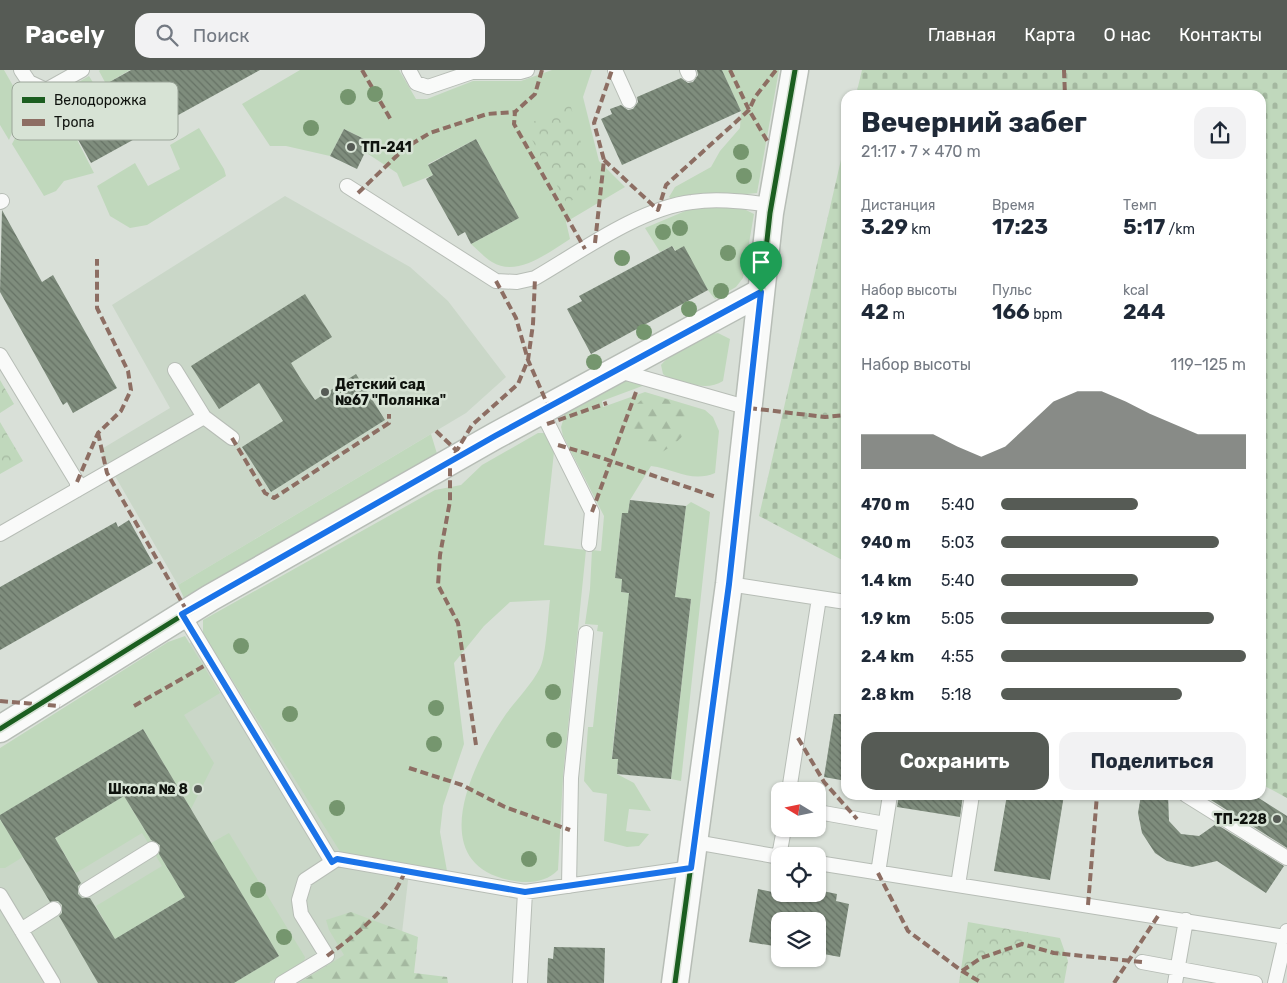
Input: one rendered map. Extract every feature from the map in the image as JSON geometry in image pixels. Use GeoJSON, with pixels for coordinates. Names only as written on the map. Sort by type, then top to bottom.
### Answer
{"type":"FeatureCollection","features":[{"type":"Feature","properties":{"kind":"street"},"geometry":{"type":"LineString","coordinates":[[675,983],[729,584],[772,205],[796,70]]}},
{"type":"Feature","properties":{"kind":"street"},"geometry":{"type":"LineString","coordinates":[[0,729],[182,614],[542,412],[761,292]]}},
{"type":"Feature","properties":{"kind":"lane"},"geometry":{"type":"LineString","coordinates":[[22,70],[29,82]]}},
{"type":"Feature","properties":{"kind":"lane"},"geometry":{"type":"LineString","coordinates":[[60,82],[82,70]]}},
{"type":"Feature","properties":{"kind":"lane"},"geometry":{"type":"LineString","coordinates":[[409,70],[416,83],[428,87],[472,72],[527,70]]}},
{"type":"Feature","properties":{"kind":"lane"},"geometry":{"type":"LineString","coordinates":[[614,70],[629,101]]}},
{"type":"Feature","properties":{"kind":"lane"},"geometry":{"type":"LineString","coordinates":[[347,186],[496,282],[518,282],[535,278],[634,220],[658,210],[690,202],[719,200],[772,205]]}},
{"type":"Feature","properties":{"kind":"lane"},"geometry":{"type":"LineString","coordinates":[[0,355],[77,482],[77,490]]}},
{"type":"Feature","properties":{"kind":"lane"},"geometry":{"type":"LineString","coordinates":[[175,370],[204,417],[232,438]]}},
{"type":"Feature","properties":{"kind":"lane"},"geometry":{"type":"LineString","coordinates":[[619,371],[749,408]]}},
{"type":"Feature","properties":{"kind":"lane"},"geometry":{"type":"LineString","coordinates":[[542,412],[592,512],[589,544]]}},
{"type":"Feature","properties":{"kind":"lane"},"geometry":{"type":"LineString","coordinates":[[0,534],[204,417]]}},
{"type":"Feature","properties":{"kind":"lane"},"geometry":{"type":"LineString","coordinates":[[729,584],[841,601]]}},
{"type":"Feature","properties":{"kind":"lane"},"geometry":{"type":"LineString","coordinates":[[790,782],[819,598]]}},
{"type":"Feature","properties":{"kind":"lane"},"geometry":{"type":"LineString","coordinates":[[182,614],[332,862]]}},
{"type":"Feature","properties":{"kind":"lane"},"geometry":{"type":"LineString","coordinates":[[569,886],[571,778],[586,633]]}},
{"type":"Feature","properties":{"kind":"lane"},"geometry":{"type":"LineString","coordinates":[[878,873],[889,800]]}},
{"type":"Feature","properties":{"kind":"lane"},"geometry":{"type":"LineString","coordinates":[[958,885],[971,800]]}},
{"type":"Feature","properties":{"kind":"lane"},"geometry":{"type":"LineString","coordinates":[[1194,800],[1287,858]]}},
{"type":"Feature","properties":{"kind":"lane"},"geometry":{"type":"LineString","coordinates":[[826,813],[886,824]]}},
{"type":"Feature","properties":{"kind":"lane"},"geometry":{"type":"LineString","coordinates":[[695,842],[771,855]]}},
{"type":"Feature","properties":{"kind":"lane"},"geometry":{"type":"LineString","coordinates":[[86,890],[152,849]]}},
{"type":"Feature","properties":{"kind":"lane"},"geometry":{"type":"LineString","coordinates":[[282,983],[326,956],[301,914],[299,900],[305,880],[337,859],[525,892],[691,868]]}},
{"type":"Feature","properties":{"kind":"lane"},"geometry":{"type":"LineString","coordinates":[[826,864],[1286,934],[1275,983]]}},
{"type":"Feature","properties":{"kind":"lane"},"geometry":{"type":"LineString","coordinates":[[520,983],[525,892]]}},
{"type":"Feature","properties":{"kind":"lane"},"geometry":{"type":"LineString","coordinates":[[0,895],[53,983]]}},
{"type":"Feature","properties":{"kind":"lane"},"geometry":{"type":"LineString","coordinates":[[21,930],[54,909]]}},
{"type":"Feature","properties":{"kind":"lane"},"geometry":{"type":"LineString","coordinates":[[1176,976],[1186,920]]}},
{"type":"Feature","properties":{"kind":"lane"},"geometry":{"type":"LineString","coordinates":[[1142,962],[1176,976],[1255,983]]}},
{"type":"Feature","properties":{"kind":"shaded area","name":"Детский сад №67 \"Полянка\""},"geometry":{"type":"Polygon","coordinates":[[[285,196],[410,267],[448,301],[506,377],[466,413],[178,585],[100,450],[170,408],[112,305],[285,196]]]}},
{"type":"Feature","properties":{"kind":"shaded area","name":"Школа № 8"},"geometry":{"type":"Polygon","coordinates":[[[273,597],[415,819],[398,968],[372,983],[0,983],[0,759],[190,643],[273,597]]]}},
{"type":"Feature","properties":{"kind":"green space"},"geometry":{"type":"Polygon","coordinates":[[[0,70],[4,70],[12,84],[12,133],[9,140],[0,125],[0,70]]]}},
{"type":"Feature","properties":{"kind":"green space"},"geometry":{"type":"Polygon","coordinates":[[[130,70],[109,82],[105,82],[99,71],[130,70]]]}},
{"type":"Feature","properties":{"kind":"green space"},"geometry":{"type":"Polygon","coordinates":[[[300,70],[399,70],[416,99],[427,99],[473,81],[521,81],[552,70],[592,70],[583,97],[599,161],[625,187],[566,222],[570,239],[543,256],[522,265],[502,266],[489,260],[471,244],[519,218],[476,139],[428,164],[433,175],[403,187],[397,173],[365,152],[370,142],[344,129],[330,156],[286,146],[270,146],[242,104],[300,70]]]}},
{"type":"Feature","properties":{"kind":"green space"},"geometry":{"type":"Polygon","coordinates":[[[722,70],[779,70],[757,193],[674,201],[669,197],[675,187],[711,167],[720,151],[740,128],[741,111],[722,70]]]}},
{"type":"Feature","properties":{"kind":"green space"},"geometry":{"type":"Polygon","coordinates":[[[862,70],[1287,70],[1287,798],[1266,787],[1266,90],[857,90],[862,70]]]}},
{"type":"Feature","properties":{"kind":"green space"},"geometry":{"type":"Polygon","coordinates":[[[89,76],[93,82],[79,82],[89,76]]]}},
{"type":"Feature","properties":{"kind":"green space"},"geometry":{"type":"Polygon","coordinates":[[[569,100],[591,178],[590,187],[567,204],[525,127],[569,100]]]}},
{"type":"Feature","properties":{"kind":"green space"},"geometry":{"type":"Polygon","coordinates":[[[199,128],[224,169],[226,176],[147,225],[130,228],[110,216],[97,186],[135,163],[148,186],[180,169],[170,145],[199,128]]]}},
{"type":"Feature","properties":{"kind":"green space"},"geometry":{"type":"Polygon","coordinates":[[[14,140],[77,140],[94,173],[64,181],[56,191],[44,196],[12,144],[14,140]]]}},
{"type":"Feature","properties":{"kind":"green space"},"geometry":{"type":"Polygon","coordinates":[[[841,160],[841,559],[759,516],[841,160]]]}},
{"type":"Feature","properties":{"kind":"green space"},"geometry":{"type":"Polygon","coordinates":[[[742,208],[754,214],[743,278],[736,287],[715,299],[672,246],[660,252],[645,228],[690,209],[742,208]]]}},
{"type":"Feature","properties":{"kind":"green space"},"geometry":{"type":"Polygon","coordinates":[[[718,333],[730,339],[723,381],[710,386],[703,386],[667,377],[663,374],[661,365],[679,349],[702,337],[718,333]]]}},
{"type":"Feature","properties":{"kind":"green space"},"geometry":{"type":"Polygon","coordinates":[[[624,379],[645,385],[602,401],[603,407],[645,392],[705,410],[713,417],[719,431],[715,473],[699,477],[651,466],[630,500],[628,513],[622,513],[615,578],[622,579],[621,592],[636,594],[618,694],[612,758],[618,759],[617,774],[634,783],[651,811],[629,809],[626,831],[649,834],[639,846],[627,847],[604,841],[607,794],[593,792],[584,781],[588,727],[593,727],[603,632],[597,631],[598,625],[585,624],[590,589],[592,550],[601,551],[604,516],[563,436],[561,427],[566,411],[624,379]]]}},
{"type":"Feature","properties":{"kind":"green space"},"geometry":{"type":"Polygon","coordinates":[[[0,380],[14,404],[0,413],[0,380]]]}},
{"type":"Feature","properties":{"kind":"green space"},"geometry":{"type":"Polygon","coordinates":[[[650,394],[694,408],[690,424],[683,436],[659,454],[632,443],[631,414],[637,404],[650,394]]]}},
{"type":"Feature","properties":{"kind":"green space"},"geometry":{"type":"Polygon","coordinates":[[[0,422],[23,461],[0,474],[0,422]]]}},
{"type":"Feature","properties":{"kind":"green space"},"geometry":{"type":"Polygon","coordinates":[[[538,433],[547,433],[552,441],[554,452],[544,545],[586,550],[563,776],[558,870],[542,880],[522,882],[509,880],[483,870],[468,853],[462,832],[463,808],[470,782],[481,757],[493,734],[506,714],[529,686],[542,663],[550,600],[510,602],[484,626],[454,663],[464,744],[443,806],[440,832],[447,871],[341,853],[203,633],[203,620],[435,490],[461,485],[482,465],[538,433]]]}},
{"type":"Feature","properties":{"kind":"green space"},"geometry":{"type":"Polygon","coordinates":[[[431,434],[438,457],[184,598],[178,585],[431,434]]]}},
{"type":"Feature","properties":{"kind":"green space"},"geometry":{"type":"Polygon","coordinates":[[[691,502],[710,512],[681,781],[671,779],[691,600],[675,597],[686,506],[691,502]]]}},
{"type":"Feature","properties":{"kind":"green space"},"geometry":{"type":"Polygon","coordinates":[[[185,636],[220,693],[184,715],[214,763],[191,809],[143,729],[0,815],[0,748],[168,642],[185,636]]]}},
{"type":"Feature","properties":{"kind":"green space"},"geometry":{"type":"Polygon","coordinates":[[[124,796],[185,897],[115,939],[96,906],[162,866],[142,833],[76,873],[55,838],[124,796]]]}},
{"type":"Feature","properties":{"kind":"green space"},"geometry":{"type":"Polygon","coordinates":[[[0,819],[23,857],[5,868],[0,868],[0,819]]]}},
{"type":"Feature","properties":{"kind":"green space"},"geometry":{"type":"Polygon","coordinates":[[[229,833],[305,957],[304,962],[269,983],[234,983],[279,956],[211,843],[229,833]]]}},
{"type":"Feature","properties":{"kind":"green space"},"geometry":{"type":"Polygon","coordinates":[[[351,912],[418,937],[414,973],[447,977],[448,983],[299,983],[344,955],[329,930],[326,920],[351,912]]]}},
{"type":"Feature","properties":{"kind":"green space"},"geometry":{"type":"Polygon","coordinates":[[[968,922],[1060,938],[1068,961],[1064,983],[959,983],[968,922]]]}},
{"type":"Feature","properties":{"kind":"building"},"geometry":{"type":"Polygon","coordinates":[[[131,70],[260,70],[178,115],[178,82],[110,82],[131,70]]]}},
{"type":"Feature","properties":{"kind":"building"},"geometry":{"type":"Polygon","coordinates":[[[697,70],[722,70],[741,111],[622,165],[601,119],[612,114],[610,109],[621,105],[628,110],[633,109],[638,102],[637,97],[681,78],[688,83],[693,82],[698,75],[697,70]]]}},
{"type":"Feature","properties":{"kind":"building","name":"ТП-241"},"geometry":{"type":"Polygon","coordinates":[[[344,129],[370,142],[357,169],[330,156],[344,129]]]}},
{"type":"Feature","properties":{"kind":"building"},"geometry":{"type":"Polygon","coordinates":[[[476,139],[519,218],[471,244],[465,232],[458,236],[426,179],[433,175],[428,165],[476,139]]]}},
{"type":"Feature","properties":{"kind":"building"},"geometry":{"type":"Polygon","coordinates":[[[78,140],[133,140],[91,163],[78,140]]]}},
{"type":"Feature","properties":{"kind":"building"},"geometry":{"type":"Polygon","coordinates":[[[2,210],[42,282],[53,275],[117,388],[73,413],[67,402],[63,405],[0,292],[2,210]]]}},
{"type":"Feature","properties":{"kind":"building"},"geometry":{"type":"Polygon","coordinates":[[[672,246],[675,251],[684,246],[708,290],[591,354],[567,309],[582,301],[579,296],[672,246]]]}},
{"type":"Feature","properties":{"kind":"building"},"geometry":{"type":"Polygon","coordinates":[[[305,294],[332,337],[291,363],[302,381],[315,400],[356,374],[385,420],[271,492],[242,447],[283,421],[259,383],[219,409],[191,366],[305,294]]]}},
{"type":"Feature","properties":{"kind":"building"},"geometry":{"type":"Polygon","coordinates":[[[630,500],[686,506],[675,597],[691,599],[671,779],[617,774],[618,759],[612,759],[629,593],[621,592],[622,579],[615,578],[622,513],[628,513],[630,500]]]}},
{"type":"Feature","properties":{"kind":"building"},"geometry":{"type":"Polygon","coordinates":[[[129,520],[153,563],[0,650],[0,587],[116,522],[118,527],[129,520]]]}},
{"type":"Feature","properties":{"kind":"building"},"geometry":{"type":"Polygon","coordinates":[[[834,714],[841,714],[841,780],[824,777],[834,714]]]}},
{"type":"Feature","properties":{"kind":"building"},"geometry":{"type":"Polygon","coordinates":[[[143,729],[279,956],[234,983],[98,983],[59,916],[62,913],[62,905],[58,901],[50,902],[0,819],[0,815],[143,729]],[[124,796],[55,838],[81,883],[78,886],[78,894],[82,898],[90,898],[115,939],[185,897],[159,854],[160,845],[151,840],[124,796]]]}},
{"type":"Feature","properties":{"kind":"building"},"geometry":{"type":"Polygon","coordinates":[[[898,800],[962,800],[960,817],[897,807],[898,800]]]}},
{"type":"Feature","properties":{"kind":"building"},"geometry":{"type":"Polygon","coordinates":[[[1006,800],[1063,800],[1050,880],[994,871],[1006,800]]]}},
{"type":"Feature","properties":{"kind":"building"},"geometry":{"type":"Polygon","coordinates":[[[1140,800],[1168,800],[1169,821],[1181,834],[1199,836],[1216,824],[1284,866],[1266,893],[1217,861],[1192,867],[1167,861],[1155,853],[1142,833],[1138,813],[1140,800]]]}},
{"type":"Feature","properties":{"kind":"building"},"geometry":{"type":"Polygon","coordinates":[[[1211,800],[1262,800],[1287,816],[1287,848],[1211,800]]]}},
{"type":"Feature","properties":{"kind":"building"},"geometry":{"type":"Polygon","coordinates":[[[758,889],[771,892],[771,902],[826,902],[826,892],[837,894],[836,901],[849,904],[840,957],[826,954],[826,912],[771,912],[771,946],[749,942],[758,889]]]}},
{"type":"Feature","properties":{"kind":"building"},"geometry":{"type":"Polygon","coordinates":[[[554,947],[605,948],[604,983],[547,983],[548,958],[553,959],[554,947]]]}},
{"type":"Feature","properties":{"kind":"marked path"},"geometry":{"type":"LineString","coordinates":[[362,70],[391,120]]}},
{"type":"Feature","properties":{"kind":"marked path"},"geometry":{"type":"LineString","coordinates":[[542,70],[535,94],[515,112],[514,124],[585,249]]}},
{"type":"Feature","properties":{"kind":"marked path"},"geometry":{"type":"LineString","coordinates":[[595,243],[604,160],[594,123],[612,70]]}},
{"type":"Feature","properties":{"kind":"marked path"},"geometry":{"type":"LineString","coordinates":[[730,70],[749,110],[769,144]]}},
{"type":"Feature","properties":{"kind":"marked path"},"geometry":{"type":"LineString","coordinates":[[604,160],[658,210],[666,185],[749,110],[755,97],[776,70]]}},
{"type":"Feature","properties":{"kind":"marked path"},"geometry":{"type":"LineString","coordinates":[[1064,70],[1065,90]]}},
{"type":"Feature","properties":{"kind":"marked path"},"geometry":{"type":"LineString","coordinates":[[358,193],[405,148],[430,133],[487,114],[515,112]]}},
{"type":"Feature","properties":{"kind":"marked path"},"geometry":{"type":"LineString","coordinates":[[77,482],[98,433],[121,411],[131,390],[128,371],[97,308],[97,259]]}},
{"type":"Feature","properties":{"kind":"marked path"},"geometry":{"type":"LineString","coordinates":[[476,745],[458,623],[438,585],[440,555],[450,501],[450,462],[472,425],[518,384],[528,360],[533,324],[535,278]]}},
{"type":"Feature","properties":{"kind":"marked path"},"geometry":{"type":"LineString","coordinates":[[496,281],[516,318],[528,360],[549,408]]}},
{"type":"Feature","properties":{"kind":"marked path"},"geometry":{"type":"LineString","coordinates":[[592,512],[636,392]]}},
{"type":"Feature","properties":{"kind":"marked path"},"geometry":{"type":"LineString","coordinates":[[547,424],[607,403]]}},
{"type":"Feature","properties":{"kind":"marked path"},"geometry":{"type":"LineString","coordinates":[[749,408],[825,417],[841,415]]}},
{"type":"Feature","properties":{"kind":"marked path"},"geometry":{"type":"LineString","coordinates":[[232,438],[265,493],[274,498],[389,423],[389,414]]}},
{"type":"Feature","properties":{"kind":"marked path"},"geometry":{"type":"LineString","coordinates":[[436,431],[457,451]]}},
{"type":"Feature","properties":{"kind":"marked path"},"geometry":{"type":"LineString","coordinates":[[98,433],[107,473],[187,611]]}},
{"type":"Feature","properties":{"kind":"marked path"},"geometry":{"type":"LineString","coordinates":[[558,445],[716,497]]}},
{"type":"Feature","properties":{"kind":"marked path"},"geometry":{"type":"LineString","coordinates":[[134,706],[211,662]]}},
{"type":"Feature","properties":{"kind":"marked path"},"geometry":{"type":"LineString","coordinates":[[0,701],[60,706]]}},
{"type":"Feature","properties":{"kind":"marked path"},"geometry":{"type":"LineString","coordinates":[[798,738],[824,782],[857,819]]}},
{"type":"Feature","properties":{"kind":"marked path"},"geometry":{"type":"LineString","coordinates":[[409,768],[462,785],[505,807],[570,830]]}},
{"type":"Feature","properties":{"kind":"marked path"},"geometry":{"type":"LineString","coordinates":[[1088,905],[1097,800]]}},
{"type":"Feature","properties":{"kind":"marked path"},"geometry":{"type":"LineString","coordinates":[[327,956],[372,919],[391,897],[405,871]]}},
{"type":"Feature","properties":{"kind":"marked path"},"geometry":{"type":"LineString","coordinates":[[878,873],[908,931],[962,971],[982,983]]}},
{"type":"Feature","properties":{"kind":"marked path"},"geometry":{"type":"LineString","coordinates":[[1114,983],[1158,916]]}},
{"type":"Feature","properties":{"kind":"marked path"},"geometry":{"type":"LineString","coordinates":[[962,971],[981,958],[1022,944],[1054,953],[1142,962]]}},
{"type":"Feature","properties":{"kind":"cycle path"},"geometry":{"type":"LineString","coordinates":[[675,983],[729,584],[770,213],[795,70]]}},
{"type":"Feature","properties":{"kind":"cycle path"},"geometry":{"type":"LineString","coordinates":[[0,729],[210,598],[495,436],[761,292]]}},
{"type":"Feature","properties":{"kind":"place","name":"ТП-241"},"geometry":{"type":"Point","coordinates":[351,147]}},
{"type":"Feature","properties":{"kind":"place","name":"Детский сад №67 \"Полянка\""},"geometry":{"type":"Point","coordinates":[325,392]}},
{"type":"Feature","properties":{"kind":"place","name":"Школа № 8"},"geometry":{"type":"Point","coordinates":[198,789]}},
{"type":"Feature","properties":{"kind":"place","name":"ТП-228"},"geometry":{"type":"Point","coordinates":[1277,819]}},
{"type":"Feature","properties":{"kind":"route"},"geometry":{"type":"LineString","coordinates":[[761,292],[729,584],[691,868],[525,892],[337,859],[332,862],[182,614],[495,436],[619,371],[761,292]]}}]}
